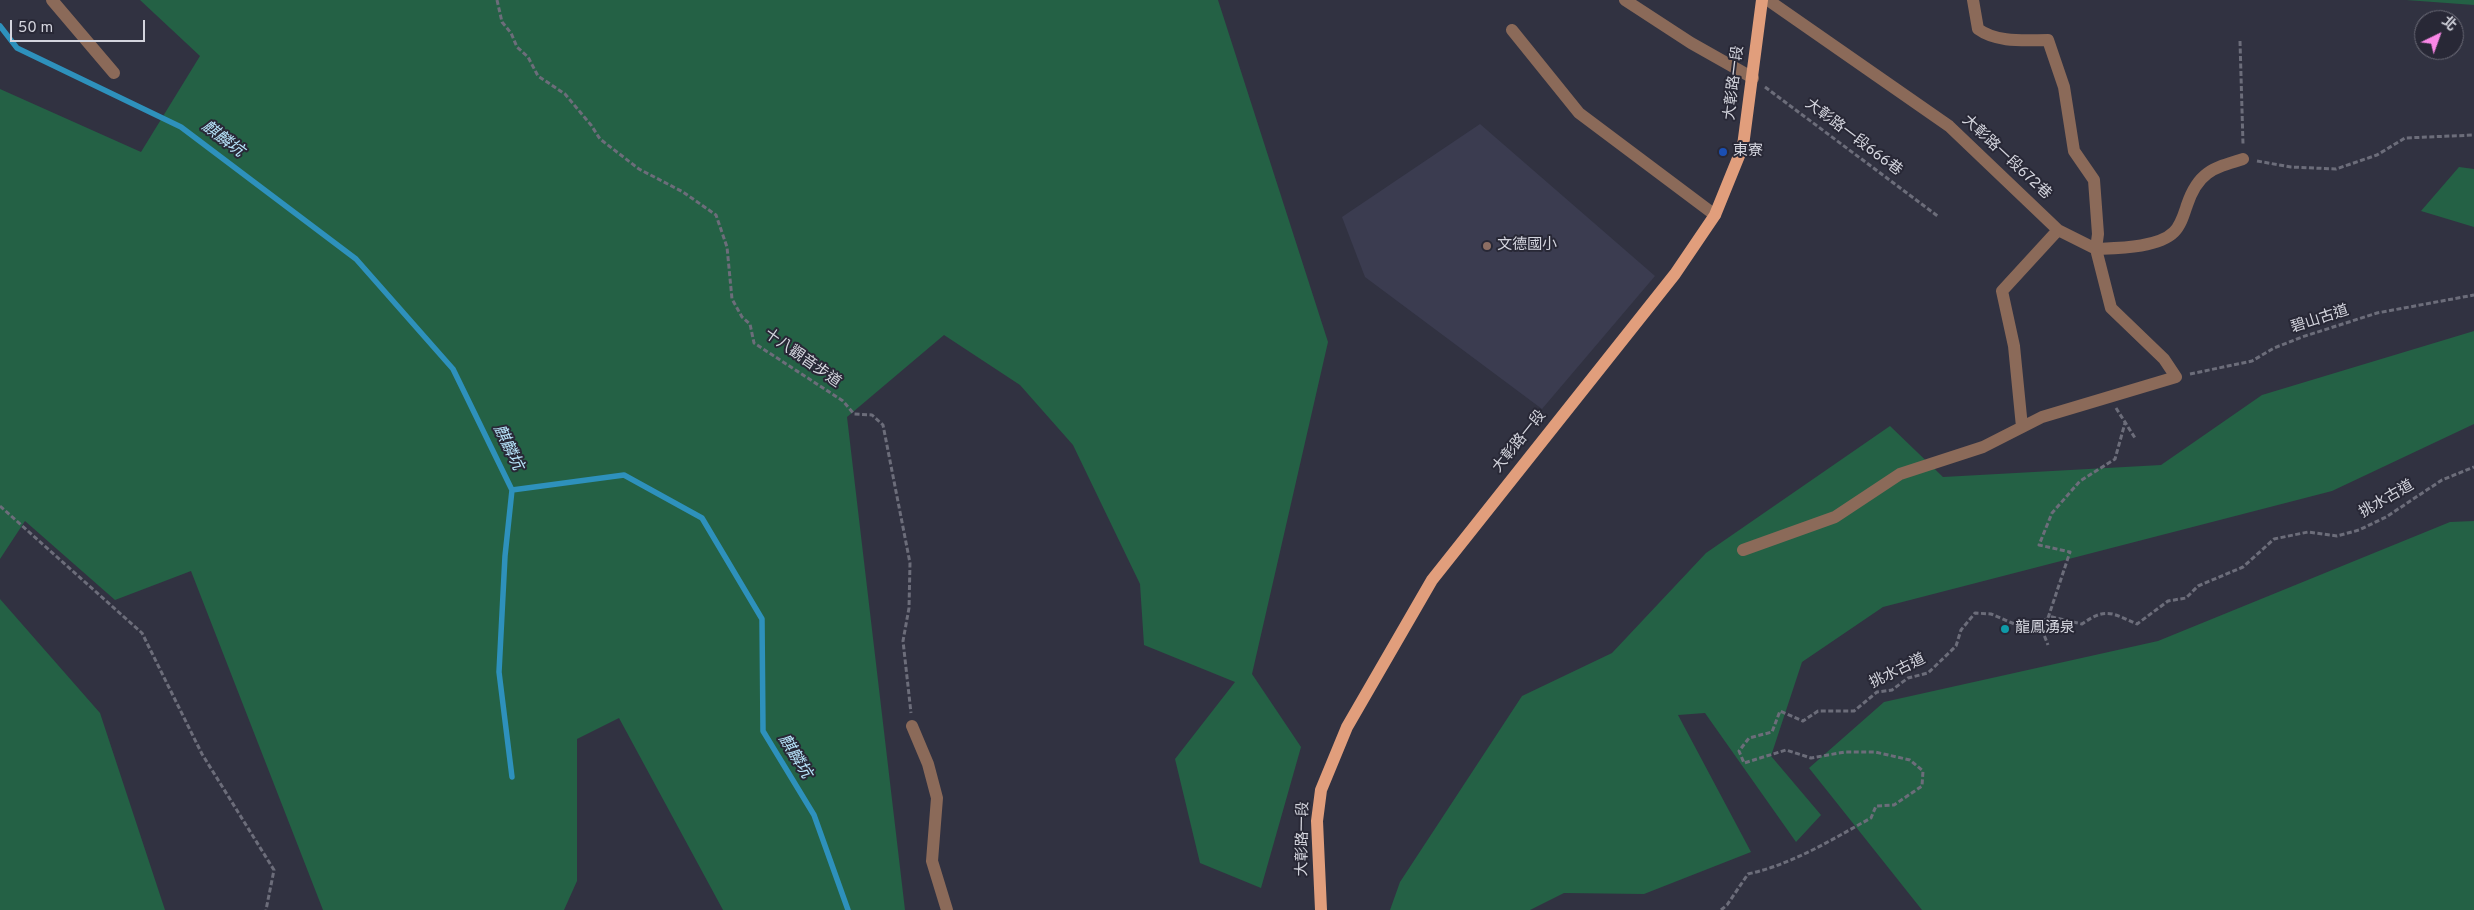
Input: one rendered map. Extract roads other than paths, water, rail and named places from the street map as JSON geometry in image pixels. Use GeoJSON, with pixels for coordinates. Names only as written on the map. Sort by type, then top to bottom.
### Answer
{"type":"FeatureCollection","features":[{"type":"Feature","properties":{"kind":"main road","name":"大彰路一段"},"geometry":{"type":"LineString","coordinates":[[1321,910],[1317,821],[1321,790],[1347,727],[1432,580],[1675,274],[1715,216],[1743,146],[1762,0]]}},
{"type":"Feature","properties":{"kind":"lane"},"geometry":{"type":"LineString","coordinates":[[52,0],[114,73]]}},
{"type":"Feature","properties":{"kind":"lane"},"geometry":{"type":"LineString","coordinates":[[1625,0],[1692,43],[1753,78]]}},
{"type":"Feature","properties":{"kind":"lane","name":"大彰路一段672巷"},"geometry":{"type":"LineString","coordinates":[[1768,0],[1948,126],[2058,230],[2096,249]]}},
{"type":"Feature","properties":{"kind":"lane"},"geometry":{"type":"LineString","coordinates":[[1743,550],[1835,517],[1900,474],[1983,448],[2042,417],[2176,377],[2164,358],[2111,308],[2096,249],[2098,234],[2094,180],[2074,151],[2064,87],[2048,40],[2020,40],[1988,36],[1978,29],[1973,0]]}},
{"type":"Feature","properties":{"kind":"lane"},"geometry":{"type":"LineString","coordinates":[[1512,30],[1579,113],[1715,216]]}},
{"type":"Feature","properties":{"kind":"lane"},"geometry":{"type":"LineString","coordinates":[[2096,249],[2146,246],[2174,233],[2183,218],[2195,186],[2206,173],[2217,166],[2243,159]]}},
{"type":"Feature","properties":{"kind":"lane"},"geometry":{"type":"LineString","coordinates":[[2022,427],[2014,346],[2002,291],[2058,230]]}},
{"type":"Feature","properties":{"kind":"lane"},"geometry":{"type":"LineString","coordinates":[[912,726],[928,764],[937,798],[932,861],[948,910]]}},
{"type":"Feature","properties":{"kind":"waterway","name":"麒麟坑"},"geometry":{"type":"LineString","coordinates":[[0,26],[17,48],[181,127],[356,259],[453,369],[512,490],[624,475],[702,518],[762,619],[763,731],[814,815],[848,910]]}},
{"type":"Feature","properties":{"kind":"waterway"},"geometry":{"type":"LineString","coordinates":[[512,490],[505,556],[499,672],[512,777]]}},
{"type":"Feature","properties":{"kind":"place","name":"東寮"},"geometry":{"type":"Point","coordinates":[1723,152]}},
{"type":"Feature","properties":{"kind":"place","name":"文德國小"},"geometry":{"type":"Point","coordinates":[1487,246]}},
{"type":"Feature","properties":{"kind":"place","name":"龍鳳湧泉"},"geometry":{"type":"Point","coordinates":[2005,629]}}]}
